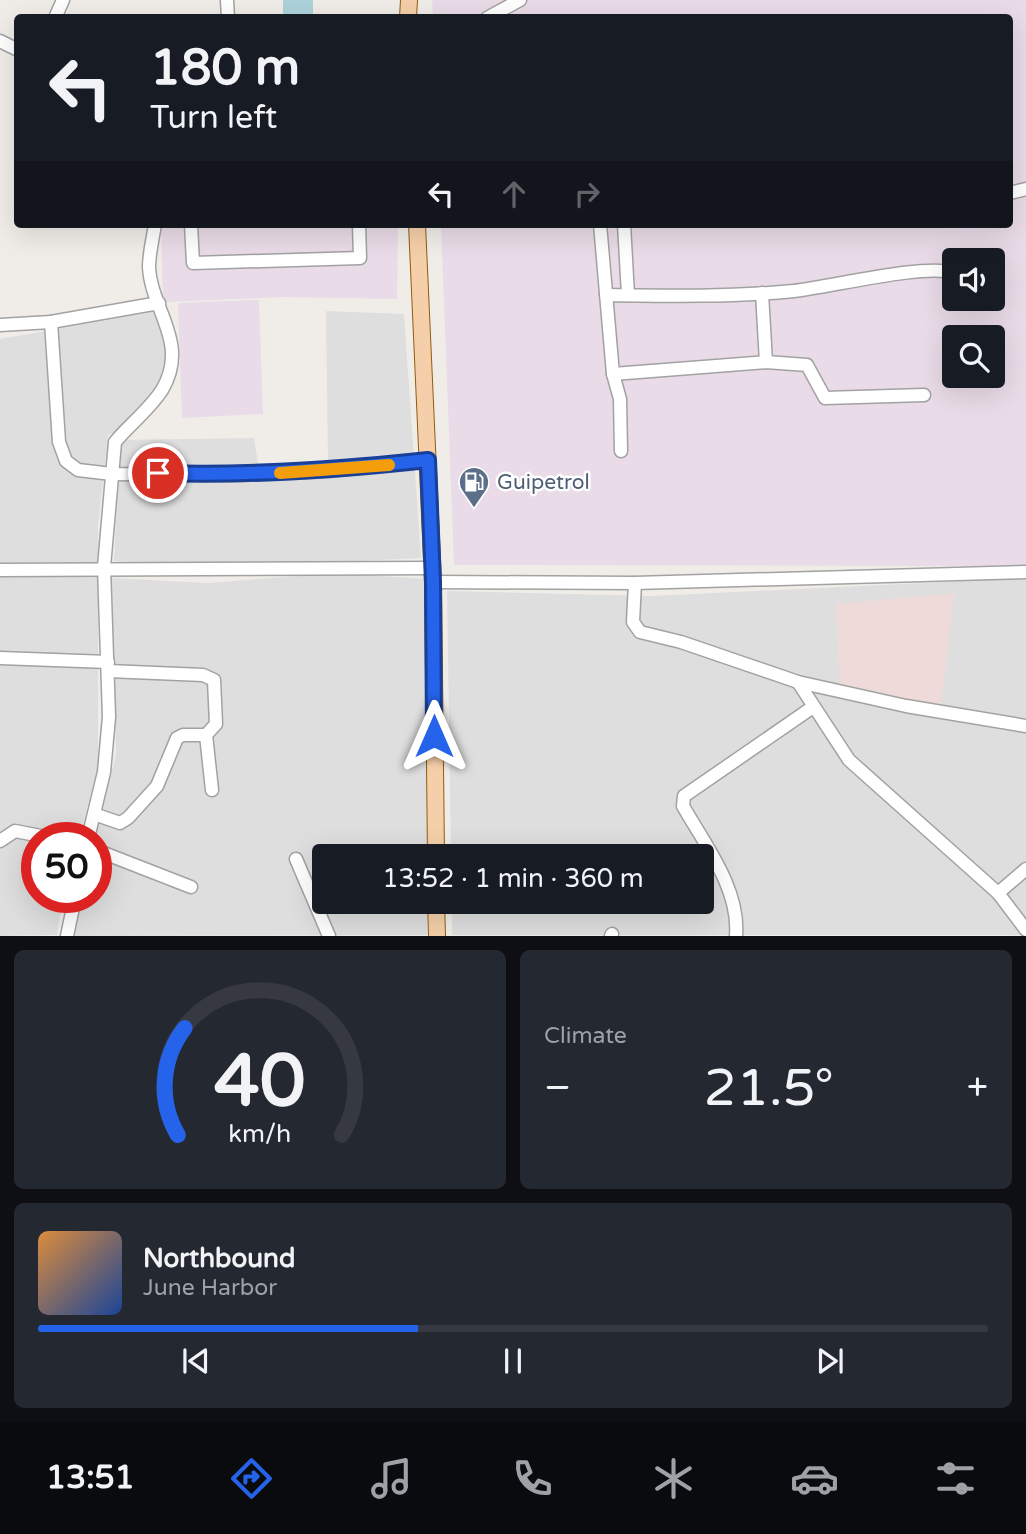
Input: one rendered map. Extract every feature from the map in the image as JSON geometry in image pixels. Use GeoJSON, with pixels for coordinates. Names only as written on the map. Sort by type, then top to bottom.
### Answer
{"type":"FeatureCollection","features":[{"type":"Feature","properties":{"kind":"main road"},"geometry":{"type":"LineString","coordinates":[[417,228],[433,575],[436,844]]}},
{"type":"Feature","properties":{"kind":"main road"},"geometry":{"type":"LineString","coordinates":[[436,914],[437,936]]}},
{"type":"Feature","properties":{"kind":"street"},"geometry":{"type":"LineString","coordinates":[[494,14],[520,0]]}},
{"type":"Feature","properties":{"kind":"street"},"geometry":{"type":"LineString","coordinates":[[92,822],[104,772],[109,717],[104,567],[115,442],[139,419],[162,390],[170,373],[171,333],[149,268],[154,228]]}},
{"type":"Feature","properties":{"kind":"street"},"geometry":{"type":"LineString","coordinates":[[191,228],[193,263],[360,258],[359,228]]}},
{"type":"Feature","properties":{"kind":"street"},"geometry":{"type":"LineString","coordinates":[[600,228],[612,374],[620,399],[621,451]]}},
{"type":"Feature","properties":{"kind":"street"},"geometry":{"type":"LineString","coordinates":[[624,228],[628,295]]}},
{"type":"Feature","properties":{"kind":"street"},"geometry":{"type":"LineString","coordinates":[[606,295],[762,293],[837,286],[909,272],[942,272]]}},
{"type":"Feature","properties":{"kind":"street"},"geometry":{"type":"LineString","coordinates":[[762,293],[766,362]]}},
{"type":"Feature","properties":{"kind":"street"},"geometry":{"type":"LineString","coordinates":[[0,325],[51,322],[159,303]]}},
{"type":"Feature","properties":{"kind":"street"},"geometry":{"type":"LineString","coordinates":[[51,322],[59,442],[66,461],[78,470],[113,474],[240,475],[328,471],[428,460]]}},
{"type":"Feature","properties":{"kind":"street"},"geometry":{"type":"LineString","coordinates":[[612,374],[766,362],[807,365],[825,398],[924,395]]}},
{"type":"Feature","properties":{"kind":"street"},"geometry":{"type":"LineString","coordinates":[[0,570],[104,567],[635,583],[1026,572]]}},
{"type":"Feature","properties":{"kind":"street"},"geometry":{"type":"LineString","coordinates":[[635,583],[633,622],[639,632],[681,642],[798,682],[906,706],[1026,726]]}},
{"type":"Feature","properties":{"kind":"street"},"geometry":{"type":"LineString","coordinates":[[0,658],[211,676],[217,689],[216,724],[206,735],[183,735],[177,738],[157,786],[128,818],[120,823],[94,814]]}},
{"type":"Feature","properties":{"kind":"street"},"geometry":{"type":"LineString","coordinates":[[798,682],[856,768],[998,893],[1026,930]]}},
{"type":"Feature","properties":{"kind":"street"},"geometry":{"type":"LineString","coordinates":[[736,936],[737,919],[732,896],[683,806],[684,796],[813,707]]}},
{"type":"Feature","properties":{"kind":"street"},"geometry":{"type":"LineString","coordinates":[[206,735],[212,790]]}},
{"type":"Feature","properties":{"kind":"street"},"geometry":{"type":"LineString","coordinates":[[0,841],[8,833],[21,832]]}},
{"type":"Feature","properties":{"kind":"street"},"geometry":{"type":"LineString","coordinates":[[112,856],[191,887]]}},
{"type":"Feature","properties":{"kind":"street"},"geometry":{"type":"LineString","coordinates":[[296,859],[328,936]]}},
{"type":"Feature","properties":{"kind":"street"},"geometry":{"type":"LineString","coordinates":[[998,893],[1026,869]]}},
{"type":"Feature","properties":{"kind":"street"},"geometry":{"type":"LineString","coordinates":[[67,936],[72,913]]}},
{"type":"Feature","properties":{"kind":"shaded area"},"geometry":{"type":"Polygon","coordinates":[[[432,0],[1026,0],[1026,566],[454,565],[441,228],[1013,228],[1013,14],[433,14],[432,0]]]}},
{"type":"Feature","properties":{"kind":"shaded area"},"geometry":{"type":"Polygon","coordinates":[[[161,228],[398,228],[397,299],[284,297],[163,302],[161,228]]]}},
{"type":"Feature","properties":{"kind":"shaded area"},"geometry":{"type":"Polygon","coordinates":[[[259,300],[263,414],[182,418],[178,303],[259,300]]]}},
{"type":"Feature","properties":{"kind":"shaded area"},"geometry":{"type":"Polygon","coordinates":[[[326,311],[404,314],[421,558],[232,567],[114,561],[120,440],[254,438],[261,482],[328,464],[326,311]]]}},
{"type":"Feature","properties":{"kind":"shaded area"},"geometry":{"type":"Polygon","coordinates":[[[153,312],[166,339],[166,386],[132,424],[108,435],[98,525],[98,767],[83,822],[21,822],[21,913],[61,913],[57,935],[0,936],[0,339],[153,312]]]}},
{"type":"Feature","properties":{"kind":"shaded area"},"geometry":{"type":"Polygon","coordinates":[[[334,573],[427,579],[427,844],[312,844],[312,914],[427,914],[427,935],[73,936],[77,913],[112,913],[112,822],[98,822],[116,755],[112,578],[208,583],[334,573]]]}},
{"type":"Feature","properties":{"kind":"shaded area"},"geometry":{"type":"Polygon","coordinates":[[[1026,578],[1026,935],[452,935],[452,914],[714,914],[714,844],[451,844],[447,591],[652,596],[1026,578]]]}},
{"type":"Feature","properties":{"kind":"shaded area"},"geometry":{"type":"Polygon","coordinates":[[[954,593],[941,706],[840,685],[836,604],[954,593]]]}},
{"type":"Feature","properties":{"kind":"water"},"geometry":{"type":"Polygon","coordinates":[[[283,0],[313,0],[313,14],[283,14],[283,0]]]}},
{"type":"Feature","properties":{"kind":"slow traffic"},"geometry":{"type":"LineString","coordinates":[[280,473],[389,465]]}},
{"type":"Feature","properties":{"kind":"place","name":"Guipetrol"},"geometry":{"type":"Point","coordinates":[474,509]}},
{"type":"Feature","properties":{"kind":"route"},"geometry":{"type":"LineString","coordinates":[[158,473],[240,475],[328,471],[428,460],[433,582],[434,736]]}}]}
